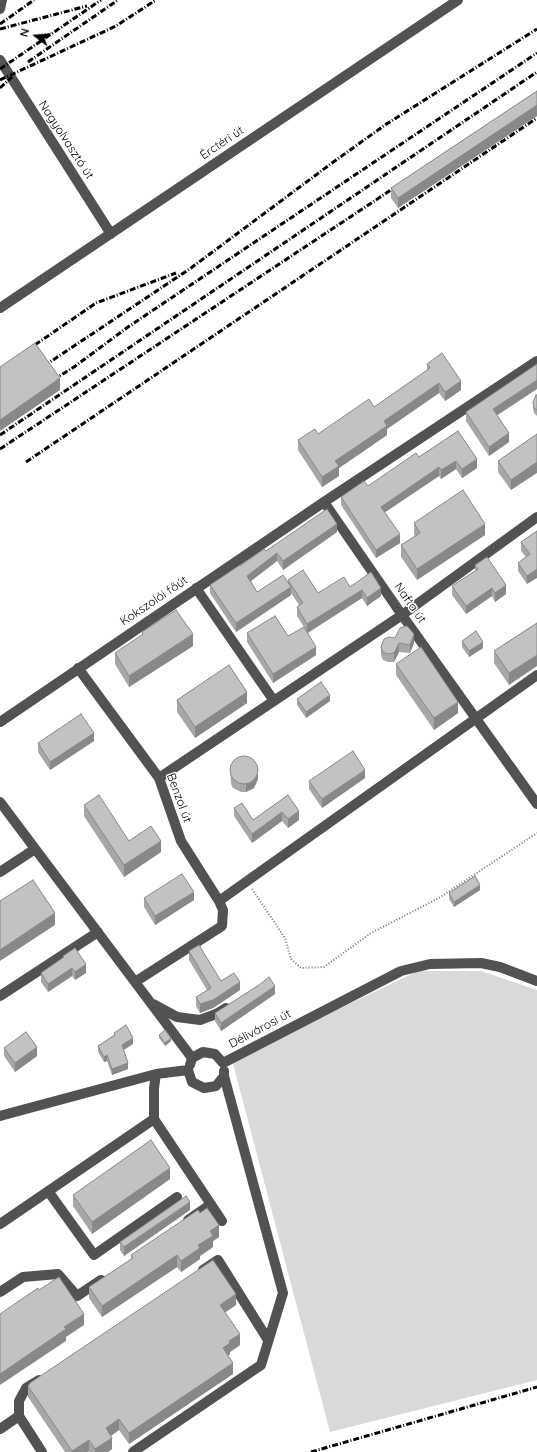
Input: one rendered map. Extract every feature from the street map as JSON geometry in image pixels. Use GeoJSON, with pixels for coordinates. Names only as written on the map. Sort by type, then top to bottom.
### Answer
{"type":"FeatureCollection","features":[{"type":"Feature","properties":{"kind":"street"},"geometry":{"type":"LineString","coordinates":[[0,9],[2,0]]}},
{"type":"Feature","properties":{"kind":"street","name":"Érctéri út"},"geometry":{"type":"LineString","coordinates":[[0,308],[458,0]]}},
{"type":"Feature","properties":{"kind":"street","name":"Nagyolvasztó út"},"geometry":{"type":"LineString","coordinates":[[0,60],[111,234]]}},
{"type":"Feature","properties":{"kind":"street","name":"Kokszolói főút"},"geometry":{"type":"LineString","coordinates":[[0,722],[196,588],[537,361]]}},
{"type":"Feature","properties":{"kind":"street","name":"Nafta út"},"geometry":{"type":"LineString","coordinates":[[324,502],[402,615],[537,804]]}},
{"type":"Feature","properties":{"kind":"street"},"geometry":{"type":"LineString","coordinates":[[159,778],[402,615],[537,517]]}},
{"type":"Feature","properties":{"kind":"street"},"geometry":{"type":"LineString","coordinates":[[196,588],[274,701]]}},
{"type":"Feature","properties":{"kind":"street","name":"Benzol út"},"geometry":{"type":"LineString","coordinates":[[78,668],[159,778],[181,841],[219,901],[223,910],[222,926],[135,982]]}},
{"type":"Feature","properties":{"kind":"street"},"geometry":{"type":"LineString","coordinates":[[219,901],[537,675]]}},
{"type":"Feature","properties":{"kind":"street"},"geometry":{"type":"LineString","coordinates":[[0,802],[192,1058],[188,1070],[192,1082],[204,1088],[216,1086],[224,1076]]}},
{"type":"Feature","properties":{"kind":"street"},"geometry":{"type":"LineString","coordinates":[[0,872],[35,849]]}},
{"type":"Feature","properties":{"kind":"street"},"geometry":{"type":"LineString","coordinates":[[0,996],[98,932]]}},
{"type":"Feature","properties":{"kind":"street","name":"Délivárosi út"},"geometry":{"type":"LineString","coordinates":[[192,1058],[202,1052],[215,1054],[223,1063],[401,971],[430,964],[450,962],[481,963],[500,967],[537,981]]}},
{"type":"Feature","properties":{"kind":"street"},"geometry":{"type":"LineString","coordinates":[[149,1002],[177,1017],[200,1020],[216,1014],[235,1001]]}},
{"type":"Feature","properties":{"kind":"street"},"geometry":{"type":"LineString","coordinates":[[133,1452],[261,1365],[284,1293],[224,1076],[223,1063]]}},
{"type":"Feature","properties":{"kind":"street"},"geometry":{"type":"LineString","coordinates":[[0,1116],[156,1074],[188,1070]]}},
{"type":"Feature","properties":{"kind":"street"},"geometry":{"type":"LineString","coordinates":[[156,1074],[154,1088],[154,1119],[222,1221]]}},
{"type":"Feature","properties":{"kind":"street"},"geometry":{"type":"LineString","coordinates":[[0,1224],[154,1119]]}},
{"type":"Feature","properties":{"kind":"street"},"geometry":{"type":"LineString","coordinates":[[48,1191],[94,1254],[177,1197]]}},
{"type":"Feature","properties":{"kind":"street"},"geometry":{"type":"LineString","coordinates":[[179,1226],[211,1204]]}},
{"type":"Feature","properties":{"kind":"street"},"geometry":{"type":"LineString","coordinates":[[198,1273],[218,1260],[268,1340]]}},
{"type":"Feature","properties":{"kind":"street"},"geometry":{"type":"LineString","coordinates":[[0,1292],[23,1277],[58,1274],[76,1296],[109,1274]]}},
{"type":"Feature","properties":{"kind":"street"},"geometry":{"type":"LineString","coordinates":[[42,1452],[19,1416],[19,1402],[26,1388],[46,1375]]}},
{"type":"Feature","properties":{"kind":"street"},"geometry":{"type":"LineString","coordinates":[[0,1429],[19,1416]]}},
{"type":"Feature","properties":{"kind":"path"},"geometry":{"type":"LineString","coordinates":[[247,881],[285,938],[291,959],[301,968],[324,967],[371,933],[439,898],[537,833]]}},
{"type":"Feature","properties":{"kind":"shaded area"},"geometry":{"type":"Polygon","coordinates":[[[418,971],[481,971],[537,990],[537,1380],[330,1432],[232,1060],[418,971]]]}},
{"type":"Feature","properties":{"kind":"building"},"geometry":{"type":"Polygon","coordinates":[[[537,91],[537,105],[398,198],[391,188],[537,91]]]}},
{"type":"Feature","properties":{"kind":"building"},"geometry":{"type":"Polygon","coordinates":[[[35,343],[60,378],[0,420],[0,367],[35,343]]]}},
{"type":"Feature","properties":{"kind":"building"},"geometry":{"type":"Polygon","coordinates":[[[442,353],[461,381],[445,392],[439,383],[384,421],[387,426],[335,461],[339,466],[322,477],[298,440],[315,429],[318,434],[369,399],[374,407],[430,368],[427,364],[442,353]]]}},
{"type":"Feature","properties":{"kind":"building"},"geometry":{"type":"Polygon","coordinates":[[[537,364],[537,380],[493,409],[509,433],[489,447],[466,412],[537,364]]]}},
{"type":"Feature","properties":{"kind":"building"},"geometry":{"type":"Polygon","coordinates":[[[536,395],[537,410],[534,408],[533,402],[536,395]]]}},
{"type":"Feature","properties":{"kind":"building"},"geometry":{"type":"Polygon","coordinates":[[[458,431],[477,459],[462,469],[456,461],[441,470],[439,467],[381,507],[400,534],[376,550],[341,497],[364,481],[368,486],[416,453],[419,457],[458,431]]]}},
{"type":"Feature","properties":{"kind":"building"},"geometry":{"type":"Polygon","coordinates":[[[537,434],[537,462],[511,480],[498,461],[537,434]]]}},
{"type":"Feature","properties":{"kind":"building"},"geometry":{"type":"Polygon","coordinates":[[[463,490],[485,524],[417,569],[401,545],[420,533],[414,523],[463,490]]]}},
{"type":"Feature","properties":{"kind":"building"},"geometry":{"type":"Polygon","coordinates":[[[327,509],[337,524],[283,561],[277,553],[247,576],[257,592],[283,575],[291,587],[236,623],[210,585],[264,549],[266,551],[327,509]]]}},
{"type":"Feature","properties":{"kind":"building"},"geometry":{"type":"Polygon","coordinates":[[[537,531],[537,569],[527,576],[518,563],[530,554],[521,542],[537,531]]]}},
{"type":"Feature","properties":{"kind":"building"},"geometry":{"type":"Polygon","coordinates":[[[487,557],[506,585],[495,593],[492,588],[466,606],[452,586],[478,569],[475,565],[487,557]]]}},
{"type":"Feature","properties":{"kind":"building"},"geometry":{"type":"Polygon","coordinates":[[[303,570],[318,593],[344,577],[350,587],[371,572],[381,588],[367,598],[362,590],[307,624],[297,607],[303,603],[288,580],[303,570]]]}},
{"type":"Feature","properties":{"kind":"building"},"geometry":{"type":"Polygon","coordinates":[[[176,610],[193,634],[129,676],[115,653],[143,634],[142,632],[176,610]]]}},
{"type":"Feature","properties":{"kind":"building"},"geometry":{"type":"Polygon","coordinates":[[[275,616],[288,636],[304,627],[316,647],[273,674],[247,633],[275,616]]]}},
{"type":"Feature","properties":{"kind":"building"},"geometry":{"type":"Polygon","coordinates":[[[537,623],[537,655],[509,673],[494,651],[537,623]]]}},
{"type":"Feature","properties":{"kind":"building"},"geometry":{"type":"Polygon","coordinates":[[[406,626],[414,634],[410,645],[399,643],[394,653],[388,654],[383,652],[381,647],[384,639],[389,637],[395,638],[400,628],[406,626]]]}},
{"type":"Feature","properties":{"kind":"building"},"geometry":{"type":"Polygon","coordinates":[[[476,631],[483,642],[469,651],[462,641],[476,631]]]}},
{"type":"Feature","properties":{"kind":"building"},"geometry":{"type":"Polygon","coordinates":[[[421,647],[458,702],[434,718],[396,664],[421,647]]]}},
{"type":"Feature","properties":{"kind":"building"},"geometry":{"type":"Polygon","coordinates":[[[229,665],[247,692],[195,727],[177,700],[229,665]]]}},
{"type":"Feature","properties":{"kind":"building"},"geometry":{"type":"Polygon","coordinates":[[[321,682],[330,695],[306,712],[297,699],[321,682]]]}},
{"type":"Feature","properties":{"kind":"building"},"geometry":{"type":"Polygon","coordinates":[[[81,714],[94,733],[50,762],[38,743],[81,714]]]}},
{"type":"Feature","properties":{"kind":"building"},"geometry":{"type":"Polygon","coordinates":[[[353,751],[365,770],[322,799],[309,781],[353,751]]]}},
{"type":"Feature","properties":{"kind":"building"},"geometry":{"type":"Polygon","coordinates":[[[244,756],[254,760],[258,770],[254,780],[244,784],[234,780],[230,770],[234,760],[244,756]]]}},
{"type":"Feature","properties":{"kind":"building"},"geometry":{"type":"Polygon","coordinates":[[[99,795],[129,841],[151,826],[161,841],[124,865],[84,805],[99,795]]]}},
{"type":"Feature","properties":{"kind":"building"},"geometry":{"type":"Polygon","coordinates":[[[288,795],[299,811],[288,819],[282,812],[252,834],[234,808],[242,803],[253,820],[288,795]]]}},
{"type":"Feature","properties":{"kind":"building"},"geometry":{"type":"Polygon","coordinates":[[[182,874],[194,892],[155,916],[144,898],[182,874]]]}},
{"type":"Feature","properties":{"kind":"building"},"geometry":{"type":"Polygon","coordinates":[[[475,876],[480,885],[454,902],[449,893],[475,876]]]}},
{"type":"Feature","properties":{"kind":"building"},"geometry":{"type":"Polygon","coordinates":[[[33,880],[55,913],[0,950],[0,901],[33,880]]]}},
{"type":"Feature","properties":{"kind":"building"},"geometry":{"type":"Polygon","coordinates":[[[199,945],[221,981],[234,973],[240,982],[213,1000],[200,1004],[196,997],[211,988],[189,951],[199,945]]]}},
{"type":"Feature","properties":{"kind":"building"},"geometry":{"type":"Polygon","coordinates":[[[75,948],[86,964],[75,972],[72,968],[48,984],[41,973],[75,948]]]}},
{"type":"Feature","properties":{"kind":"building"},"geometry":{"type":"Polygon","coordinates":[[[269,977],[275,986],[221,1023],[215,1013],[269,977]]]}},
{"type":"Feature","properties":{"kind":"building"},"geometry":{"type":"Polygon","coordinates":[[[126,1025],[133,1038],[122,1045],[128,1063],[112,1069],[107,1055],[104,1057],[98,1046],[115,1035],[114,1033],[126,1025]]]}},
{"type":"Feature","properties":{"kind":"building"},"geometry":{"type":"Polygon","coordinates":[[[165,1030],[171,1038],[165,1043],[159,1035],[165,1030]]]}},
{"type":"Feature","properties":{"kind":"building"},"geometry":{"type":"Polygon","coordinates":[[[26,1032],[37,1047],[15,1063],[4,1048],[26,1032]]]}},
{"type":"Feature","properties":{"kind":"building"},"geometry":{"type":"Polygon","coordinates":[[[151,1140],[170,1168],[92,1222],[73,1195],[151,1140]]]}},
{"type":"Feature","properties":{"kind":"building"},"geometry":{"type":"Polygon","coordinates":[[[186,1196],[190,1202],[124,1247],[120,1242],[186,1196]]]}},
{"type":"Feature","properties":{"kind":"building"},"geometry":{"type":"Polygon","coordinates":[[[207,1208],[219,1225],[210,1231],[213,1236],[198,1245],[200,1248],[181,1261],[177,1255],[102,1306],[89,1287],[133,1258],[131,1255],[198,1210],[200,1213],[207,1208]]]}},
{"type":"Feature","properties":{"kind":"building"},"geometry":{"type":"Polygon","coordinates":[[[213,1260],[236,1294],[220,1305],[240,1334],[229,1341],[230,1343],[223,1348],[233,1363],[129,1433],[119,1419],[106,1428],[112,1438],[95,1449],[89,1440],[72,1451],[28,1386],[30,1383],[213,1260]]]}},
{"type":"Feature","properties":{"kind":"building"},"geometry":{"type":"Polygon","coordinates":[[[59,1277],[84,1314],[64,1327],[66,1329],[0,1374],[0,1314],[38,1288],[39,1290],[59,1277]]]}},
{"type":"Feature","properties":{"kind":"railway"},"geometry":{"type":"LineString","coordinates":[[0,24],[34,0]]}},
{"type":"Feature","properties":{"kind":"railway"},"geometry":{"type":"LineString","coordinates":[[0,69],[101,0]]}},
{"type":"Feature","properties":{"kind":"railway"},"geometry":{"type":"LineString","coordinates":[[28,62],[118,0]]}},
{"type":"Feature","properties":{"kind":"railway"},"geometry":{"type":"LineString","coordinates":[[0,80],[116,26],[156,0]]}},
{"type":"Feature","properties":{"kind":"railway"},"geometry":{"type":"LineString","coordinates":[[0,29],[87,6]]}},
{"type":"Feature","properties":{"kind":"railway"},"geometry":{"type":"LineString","coordinates":[[44,366],[191,268],[385,125],[537,29]]}},
{"type":"Feature","properties":{"kind":"railway"},"geometry":{"type":"LineString","coordinates":[[53,380],[74,367],[128,327],[537,53]]}},
{"type":"Feature","properties":{"kind":"railway"},"geometry":{"type":"LineString","coordinates":[[0,435],[537,72]]}},
{"type":"Feature","properties":{"kind":"railway"},"geometry":{"type":"LineString","coordinates":[[0,88],[12,77]]}},
{"type":"Feature","properties":{"kind":"railway"},"geometry":{"type":"LineString","coordinates":[[26,462],[537,118]]}},
{"type":"Feature","properties":{"kind":"railway"},"geometry":{"type":"LineString","coordinates":[[0,449],[400,184]]}},
{"type":"Feature","properties":{"kind":"railway"},"geometry":{"type":"LineString","coordinates":[[26,351],[96,303],[176,273]]}},
{"type":"Feature","properties":{"kind":"railway"},"geometry":{"type":"LineString","coordinates":[[311,1452],[537,1387]]}}]}
